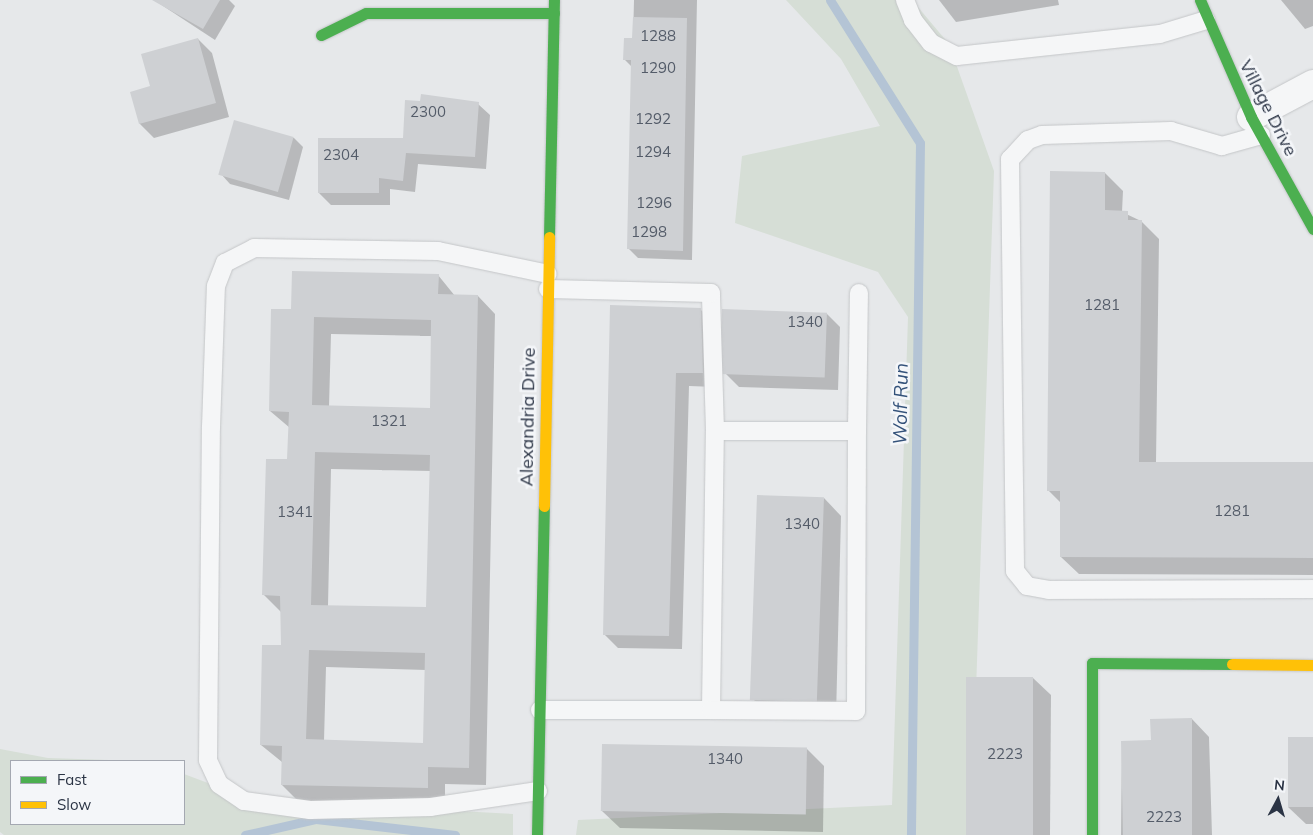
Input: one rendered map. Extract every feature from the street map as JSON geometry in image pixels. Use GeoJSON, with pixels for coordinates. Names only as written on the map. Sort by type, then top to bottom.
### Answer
{"type":"FeatureCollection","features":[{"type":"Feature","properties":{"kind":"street","name":"Alexandria Drive"},"geometry":{"type":"LineString","coordinates":[[537,835],[554,0]]}},
{"type":"Feature","properties":{"kind":"street","name":"Village Drive"},"geometry":{"type":"LineString","coordinates":[[1200,0],[1206,20],[1256,126],[1313,229]]}},
{"type":"Feature","properties":{"kind":"street"},"geometry":{"type":"LineString","coordinates":[[321,35],[366,13],[554,13]]}},
{"type":"Feature","properties":{"kind":"street"},"geometry":{"type":"LineString","coordinates":[[1256,126],[1313,84]]}},
{"type":"Feature","properties":{"kind":"street"},"geometry":{"type":"LineString","coordinates":[[1092,835],[1092,663],[1313,665]]}},
{"type":"Feature","properties":{"kind":"lane"},"geometry":{"type":"LineString","coordinates":[[905,0],[913,20],[931,44],[958,56],[1160,34],[1206,20]]}},
{"type":"Feature","properties":{"kind":"lane"},"geometry":{"type":"LineString","coordinates":[[1256,126],[1222,146],[1171,131],[1042,135],[1028,140],[1010,159],[1015,571],[1027,586],[1049,590],[1313,589]]}},
{"type":"Feature","properties":{"kind":"lane"},"geometry":{"type":"LineString","coordinates":[[538,791],[431,807],[310,810],[244,801],[219,784],[208,760],[211,427],[216,286],[225,263],[254,248],[438,251],[548,282],[711,292],[715,431],[711,710]]}},
{"type":"Feature","properties":{"kind":"lane"},"geometry":{"type":"LineString","coordinates":[[540,710],[856,711],[859,293]]}},
{"type":"Feature","properties":{"kind":"lane"},"geometry":{"type":"LineString","coordinates":[[715,431],[857,431]]}},
{"type":"Feature","properties":{"kind":"shaded area"},"geometry":{"type":"Polygon","coordinates":[[[786,0],[912,0],[949,44],[994,171],[971,835],[576,835],[578,820],[892,805],[908,317],[878,272],[735,223],[742,156],[880,126],[841,59],[786,0]]]}},
{"type":"Feature","properties":{"kind":"shaded area"},"geometry":{"type":"Polygon","coordinates":[[[0,749],[48,758],[109,760],[10,760],[10,825],[185,825],[185,774],[253,800],[513,814],[513,835],[4,835],[0,832],[0,749]]]}},
{"type":"Feature","properties":{"kind":"building"},"geometry":{"type":"Polygon","coordinates":[[[152,0],[220,0],[203,29],[152,0]]]}},
{"type":"Feature","properties":{"kind":"building"},"geometry":{"type":"Polygon","coordinates":[[[633,17],[687,18],[683,251],[627,249],[631,60],[623,60],[624,38],[632,38],[633,17]]]}},
{"type":"Feature","properties":{"kind":"building"},"geometry":{"type":"Polygon","coordinates":[[[198,38],[216,103],[139,124],[130,92],[150,86],[141,54],[198,38]]]}},
{"type":"Feature","properties":{"kind":"building"},"geometry":{"type":"Polygon","coordinates":[[[421,94],[479,102],[475,157],[406,153],[403,181],[379,178],[379,193],[318,193],[318,138],[403,138],[405,100],[420,101],[421,94]]]}},
{"type":"Feature","properties":{"kind":"building"},"geometry":{"type":"Polygon","coordinates":[[[234,120],[294,137],[278,192],[218,175],[234,120]]]}},
{"type":"Feature","properties":{"kind":"building"},"geometry":{"type":"Polygon","coordinates":[[[1050,171],[1105,172],[1105,210],[1128,211],[1128,220],[1142,220],[1139,462],[1313,462],[1313,558],[1060,557],[1060,491],[1047,491],[1050,171]]]}},
{"type":"Feature","properties":{"kind":"building"},"geometry":{"type":"Polygon","coordinates":[[[292,271],[439,274],[438,294],[478,295],[469,768],[428,767],[428,788],[281,785],[282,746],[260,745],[262,645],[281,645],[280,596],[262,595],[266,459],[287,459],[289,412],[269,411],[271,309],[291,309],[292,271]],[[314,317],[312,405],[430,408],[431,320],[314,317]],[[315,452],[311,605],[426,607],[430,455],[315,452]],[[309,650],[306,739],[423,743],[425,653],[309,650]]]}},
{"type":"Feature","properties":{"kind":"building"},"geometry":{"type":"Polygon","coordinates":[[[610,305],[701,308],[703,373],[676,373],[669,636],[603,635],[610,305]]]}},
{"type":"Feature","properties":{"kind":"building"},"geometry":{"type":"Polygon","coordinates":[[[722,309],[827,313],[825,378],[720,374],[722,309]]]}},
{"type":"Feature","properties":{"kind":"building"},"geometry":{"type":"Polygon","coordinates":[[[757,495],[824,497],[817,702],[750,700],[757,495]]]}},
{"type":"Feature","properties":{"kind":"building"},"geometry":{"type":"Polygon","coordinates":[[[966,677],[1033,677],[1033,835],[966,835],[966,677]]]}},
{"type":"Feature","properties":{"kind":"building"},"geometry":{"type":"Polygon","coordinates":[[[1192,718],[1192,835],[1123,835],[1121,741],[1151,740],[1150,719],[1192,718]]]}},
{"type":"Feature","properties":{"kind":"building"},"geometry":{"type":"Polygon","coordinates":[[[1288,737],[1313,737],[1313,807],[1288,807],[1288,737]]]}},
{"type":"Feature","properties":{"kind":"building"},"geometry":{"type":"Polygon","coordinates":[[[602,744],[807,748],[806,815],[601,811],[602,744]]]}},
{"type":"Feature","properties":{"kind":"waterway","name":"Wolf Run"},"geometry":{"type":"LineString","coordinates":[[830,0],[920,143],[911,835]]}},
{"type":"Feature","properties":{"kind":"waterway"},"geometry":{"type":"LineString","coordinates":[[245,835],[316,819],[455,835]]}},
{"type":"Feature","properties":{"kind":"traffic: fast"},"geometry":{"type":"LineString","coordinates":[[549,237],[554,0]]}},
{"type":"Feature","properties":{"kind":"traffic: fast"},"geometry":{"type":"LineString","coordinates":[[1200,0],[1251,117],[1313,229]]}},
{"type":"Feature","properties":{"kind":"traffic: fast"},"geometry":{"type":"LineString","coordinates":[[321,35],[366,13],[554,13]]}},
{"type":"Feature","properties":{"kind":"traffic: fast"},"geometry":{"type":"LineString","coordinates":[[537,835],[544,506]]}},
{"type":"Feature","properties":{"kind":"traffic: fast"},"geometry":{"type":"LineString","coordinates":[[1092,835],[1092,663],[1232,664]]}},
{"type":"Feature","properties":{"kind":"traffic: slow"},"geometry":{"type":"LineString","coordinates":[[544,506],[549,237]]}},
{"type":"Feature","properties":{"kind":"traffic: slow"},"geometry":{"type":"LineString","coordinates":[[1232,664],[1313,665]]}}]}
